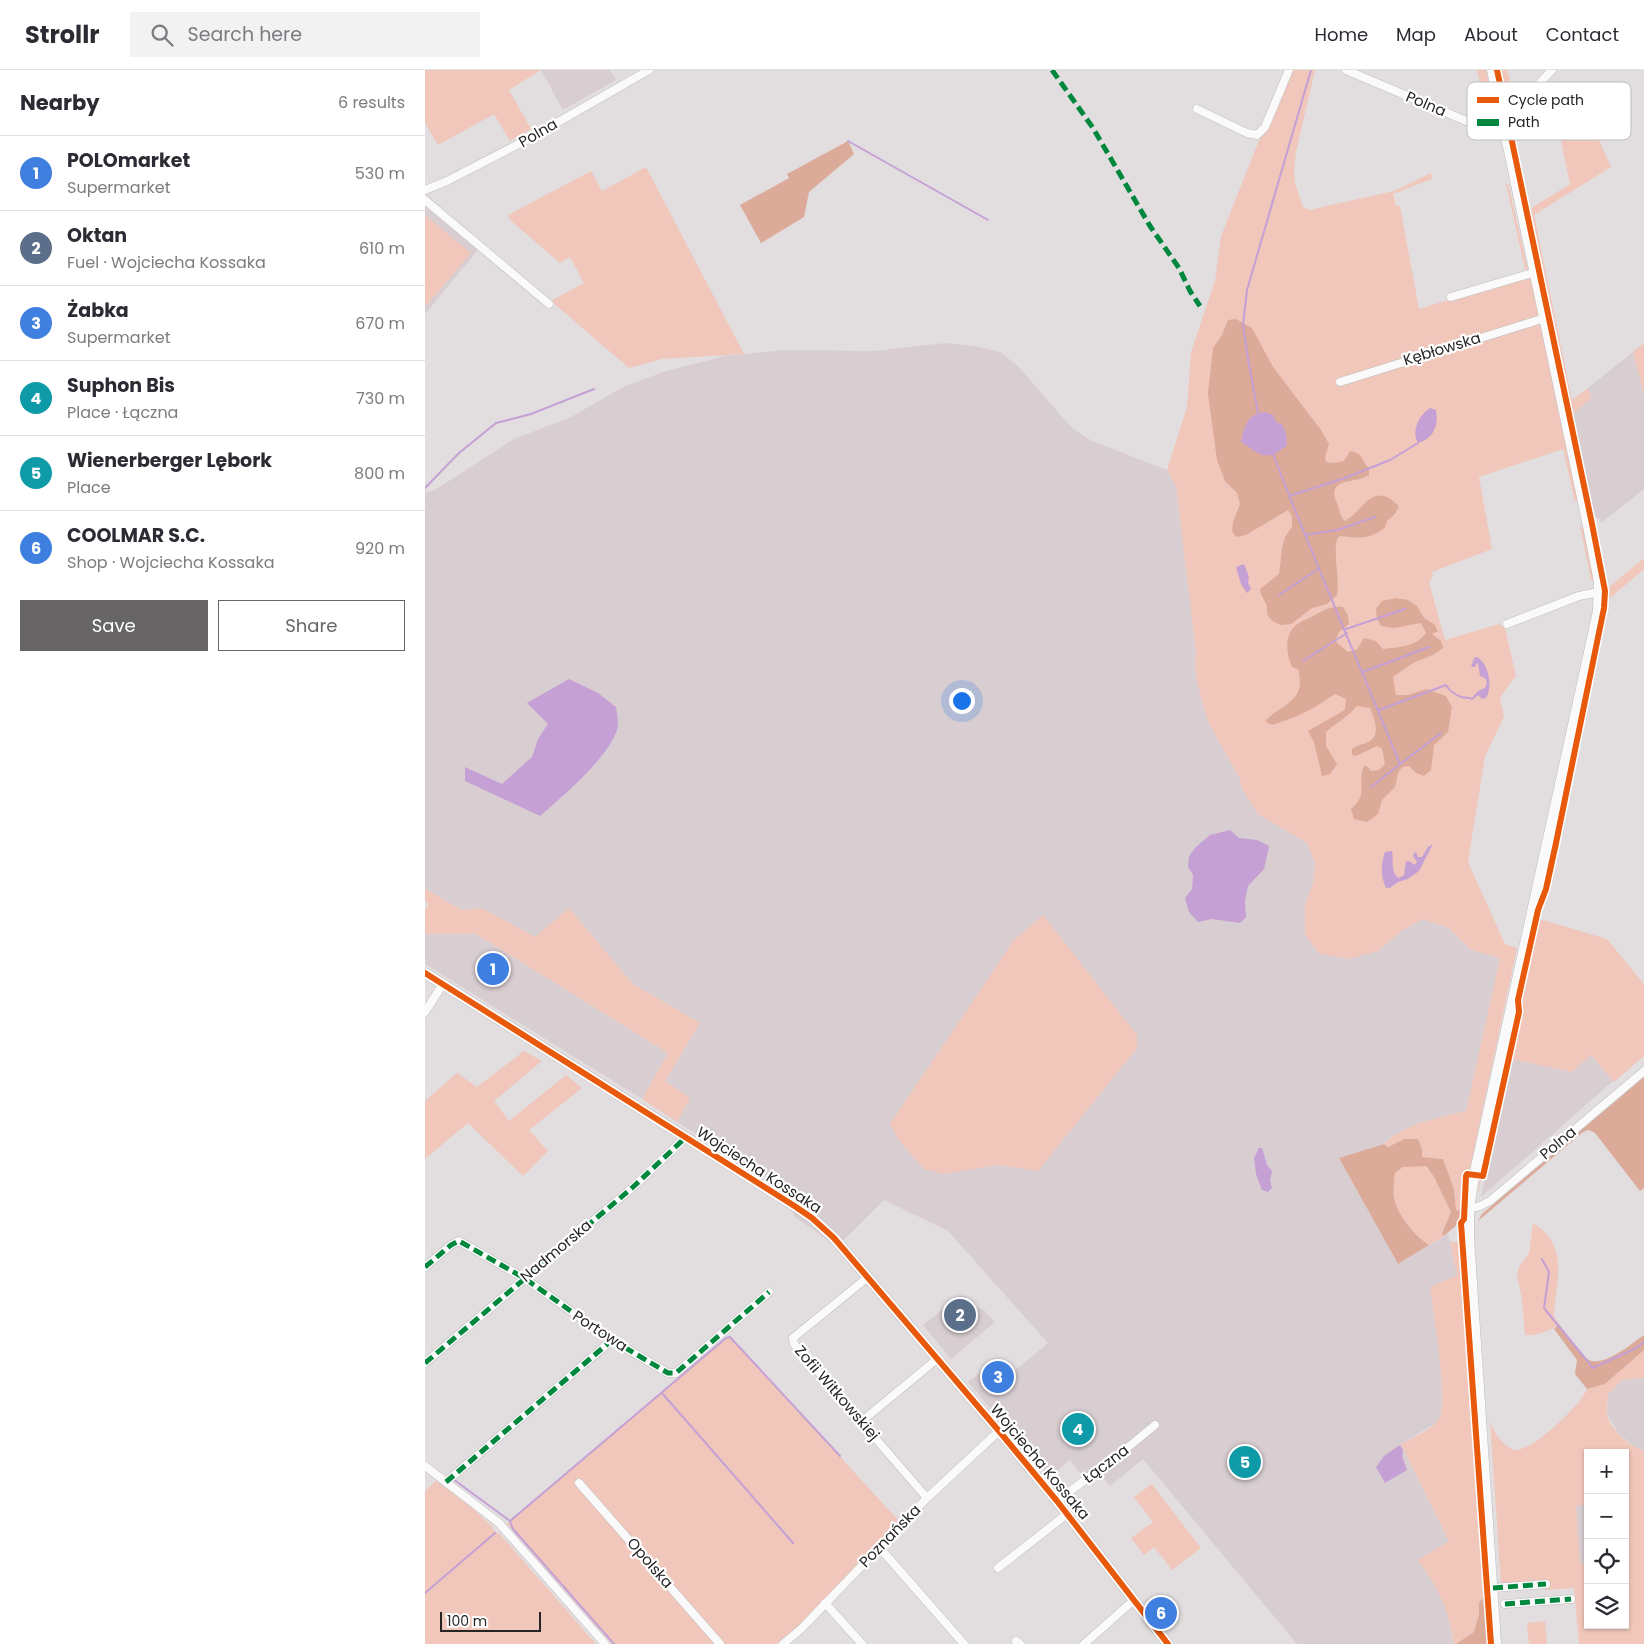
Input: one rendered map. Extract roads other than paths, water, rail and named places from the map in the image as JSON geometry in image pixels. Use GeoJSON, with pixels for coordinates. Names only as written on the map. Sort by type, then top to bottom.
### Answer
{"type":"FeatureCollection","features":[{"type":"Feature","properties":{"kind":"street","name":"Polna"},"geometry":{"type":"LineString","coordinates":[[425,190],[447,181],[532,137],[649,70]]}},
{"type":"Feature","properties":{"kind":"street"},"geometry":{"type":"LineString","coordinates":[[1197,109],[1247,133],[1257,135],[1265,127],[1289,70]]}},
{"type":"Feature","properties":{"kind":"street","name":"Polna"},"geometry":{"type":"LineString","coordinates":[[1346,70],[1467,121]]}},
{"type":"Feature","properties":{"kind":"street"},"geometry":{"type":"LineString","coordinates":[[1541,82],[1552,70]]}},
{"type":"Feature","properties":{"kind":"street"},"geometry":{"type":"LineString","coordinates":[[1496,1644],[1469,1248],[1469,1209],[1474,1176],[1598,611],[1599,592],[1588,526],[1507,140]]}},
{"type":"Feature","properties":{"kind":"street"},"geometry":{"type":"LineString","coordinates":[[425,200],[549,304]]}},
{"type":"Feature","properties":{"kind":"street"},"geometry":{"type":"LineString","coordinates":[[1451,297],[1529,274]]}},
{"type":"Feature","properties":{"kind":"street","name":"Kębłowska"},"geometry":{"type":"LineString","coordinates":[[1340,382],[1545,318]]}},
{"type":"Feature","properties":{"kind":"street"},"geometry":{"type":"LineString","coordinates":[[1507,624],[1579,596],[1599,592]]}},
{"type":"Feature","properties":{"kind":"street","name":"Wojciecha Kossaka"},"geometry":{"type":"LineString","coordinates":[[425,973],[812,1218],[834,1238],[868,1277],[1057,1500],[1168,1644]]}},
{"type":"Feature","properties":{"kind":"street"},"geometry":{"type":"LineString","coordinates":[[425,1012],[443,984]]}},
{"type":"Feature","properties":{"kind":"street","name":"Polna"},"geometry":{"type":"LineString","coordinates":[[1469,1209],[1490,1201],[1644,1071]]}},
{"type":"Feature","properties":{"kind":"street","name":"Nadmorska"},"geometry":{"type":"LineString","coordinates":[[425,1363],[631,1188],[686,1137]]}},
{"type":"Feature","properties":{"kind":"street","name":"Portowa"},"geometry":{"type":"LineString","coordinates":[[425,1268],[451,1245],[459,1241],[523,1278],[612,1340],[668,1373],[676,1372],[769,1292]]}},
{"type":"Feature","properties":{"kind":"street","name":"Zofii Witkowskiej"},"geometry":{"type":"LineString","coordinates":[[868,1277],[793,1338],[794,1344],[927,1498]]}},
{"type":"Feature","properties":{"kind":"street"},"geometry":{"type":"LineString","coordinates":[[446,1482],[612,1340]]}},
{"type":"Feature","properties":{"kind":"street"},"geometry":{"type":"LineString","coordinates":[[862,1421],[937,1359]]}},
{"type":"Feature","properties":{"kind":"street","name":"Łączna"},"geometry":{"type":"LineString","coordinates":[[1057,1500],[1155,1426]]}},
{"type":"Feature","properties":{"kind":"street","name":"Poznańska"},"geometry":{"type":"LineString","coordinates":[[783,1644],[801,1629],[927,1498],[999,1431]]}},
{"type":"Feature","properties":{"kind":"street"},"geometry":{"type":"LineString","coordinates":[[425,1466],[499,1523],[605,1644]]}},
{"type":"Feature","properties":{"kind":"street","name":"Opolska"},"geometry":{"type":"LineString","coordinates":[[579,1483],[720,1644]]}},
{"type":"Feature","properties":{"kind":"street","name":"Wojciecha Kossaka"},"geometry":{"type":"LineString","coordinates":[[998,1568],[1067,1514]]}},
{"type":"Feature","properties":{"kind":"street"},"geometry":{"type":"LineString","coordinates":[[879,1547],[964,1644]]}},
{"type":"Feature","properties":{"kind":"street"},"geometry":{"type":"LineString","coordinates":[[1493,1588],[1546,1584]]}},
{"type":"Feature","properties":{"kind":"street"},"geometry":{"type":"LineString","coordinates":[[1533,1585],[1535,1602]]}},
{"type":"Feature","properties":{"kind":"street"},"geometry":{"type":"LineString","coordinates":[[1505,1604],[1571,1599]]}},
{"type":"Feature","properties":{"kind":"street"},"geometry":{"type":"LineString","coordinates":[[1084,1644],[1134,1600]]}},
{"type":"Feature","properties":{"kind":"street"},"geometry":{"type":"LineString","coordinates":[[825,1603],[862,1644]]}},
{"type":"Feature","properties":{"kind":"waterway"},"geometry":{"type":"LineString","coordinates":[[1258,413],[1243,325],[1247,290],[1311,70]]}},
{"type":"Feature","properties":{"kind":"waterway"},"geometry":{"type":"LineString","coordinates":[[848,141],[988,220]]}},
{"type":"Feature","properties":{"kind":"waterway"},"geometry":{"type":"LineString","coordinates":[[425,488],[459,453],[496,423],[531,414],[594,389]]}},
{"type":"Feature","properties":{"kind":"waterway"},"geometry":{"type":"LineString","coordinates":[[1289,496],[1345,478],[1390,460],[1418,443]]}},
{"type":"Feature","properties":{"kind":"waterway"},"geometry":{"type":"LineString","coordinates":[[1273,454],[1400,764],[1441,733]]}},
{"type":"Feature","properties":{"kind":"waterway"},"geometry":{"type":"LineString","coordinates":[[1305,535],[1337,530],[1375,517]]}},
{"type":"Feature","properties":{"kind":"waterway"},"geometry":{"type":"LineString","coordinates":[[1279,595],[1318,569]]}},
{"type":"Feature","properties":{"kind":"waterway"},"geometry":{"type":"LineString","coordinates":[[1346,629],[1405,609]]}},
{"type":"Feature","properties":{"kind":"waterway"},"geometry":{"type":"LineString","coordinates":[[1303,661],[1347,633]]}},
{"type":"Feature","properties":{"kind":"waterway"},"geometry":{"type":"LineString","coordinates":[[1363,672],[1429,647]]}},
{"type":"Feature","properties":{"kind":"waterway"},"geometry":{"type":"LineString","coordinates":[[1379,710],[1446,685],[1456,694],[1470,698]]}},
{"type":"Feature","properties":{"kind":"waterway"},"geometry":{"type":"LineString","coordinates":[[1371,787],[1400,764]]}},
{"type":"Feature","properties":{"kind":"waterway"},"geometry":{"type":"LineString","coordinates":[[1542,1259],[1549,1272],[1544,1308],[1593,1368],[1636,1348],[1644,1342]]}},
{"type":"Feature","properties":{"kind":"waterway"},"geometry":{"type":"LineString","coordinates":[[510,1521],[726,1338],[730,1337],[840,1456]]}},
{"type":"Feature","properties":{"kind":"waterway"},"geometry":{"type":"LineString","coordinates":[[662,1393],[793,1543]]}},
{"type":"Feature","properties":{"kind":"waterway"},"geometry":{"type":"LineString","coordinates":[[453,1479],[510,1521],[513,1529],[614,1644]]}},
{"type":"Feature","properties":{"kind":"waterway"},"geometry":{"type":"LineString","coordinates":[[425,1593],[495,1533]]}},
{"type":"Feature","properties":{"kind":"place","name":"POLOmarket"},"geometry":{"type":"Point","coordinates":[493,969]}},
{"type":"Feature","properties":{"kind":"place","name":"Oktan"},"geometry":{"type":"Point","coordinates":[960,1315]}},
{"type":"Feature","properties":{"kind":"place","name":"Żabka"},"geometry":{"type":"Point","coordinates":[998,1377]}},
{"type":"Feature","properties":{"kind":"place","name":"Suphon Bis"},"geometry":{"type":"Point","coordinates":[1078,1429]}},
{"type":"Feature","properties":{"kind":"place","name":"Wienerberger Lębork"},"geometry":{"type":"Point","coordinates":[1245,1462]}},
{"type":"Feature","properties":{"kind":"place","name":"COOLMAR S.C."},"geometry":{"type":"Point","coordinates":[1161,1613]}}]}
